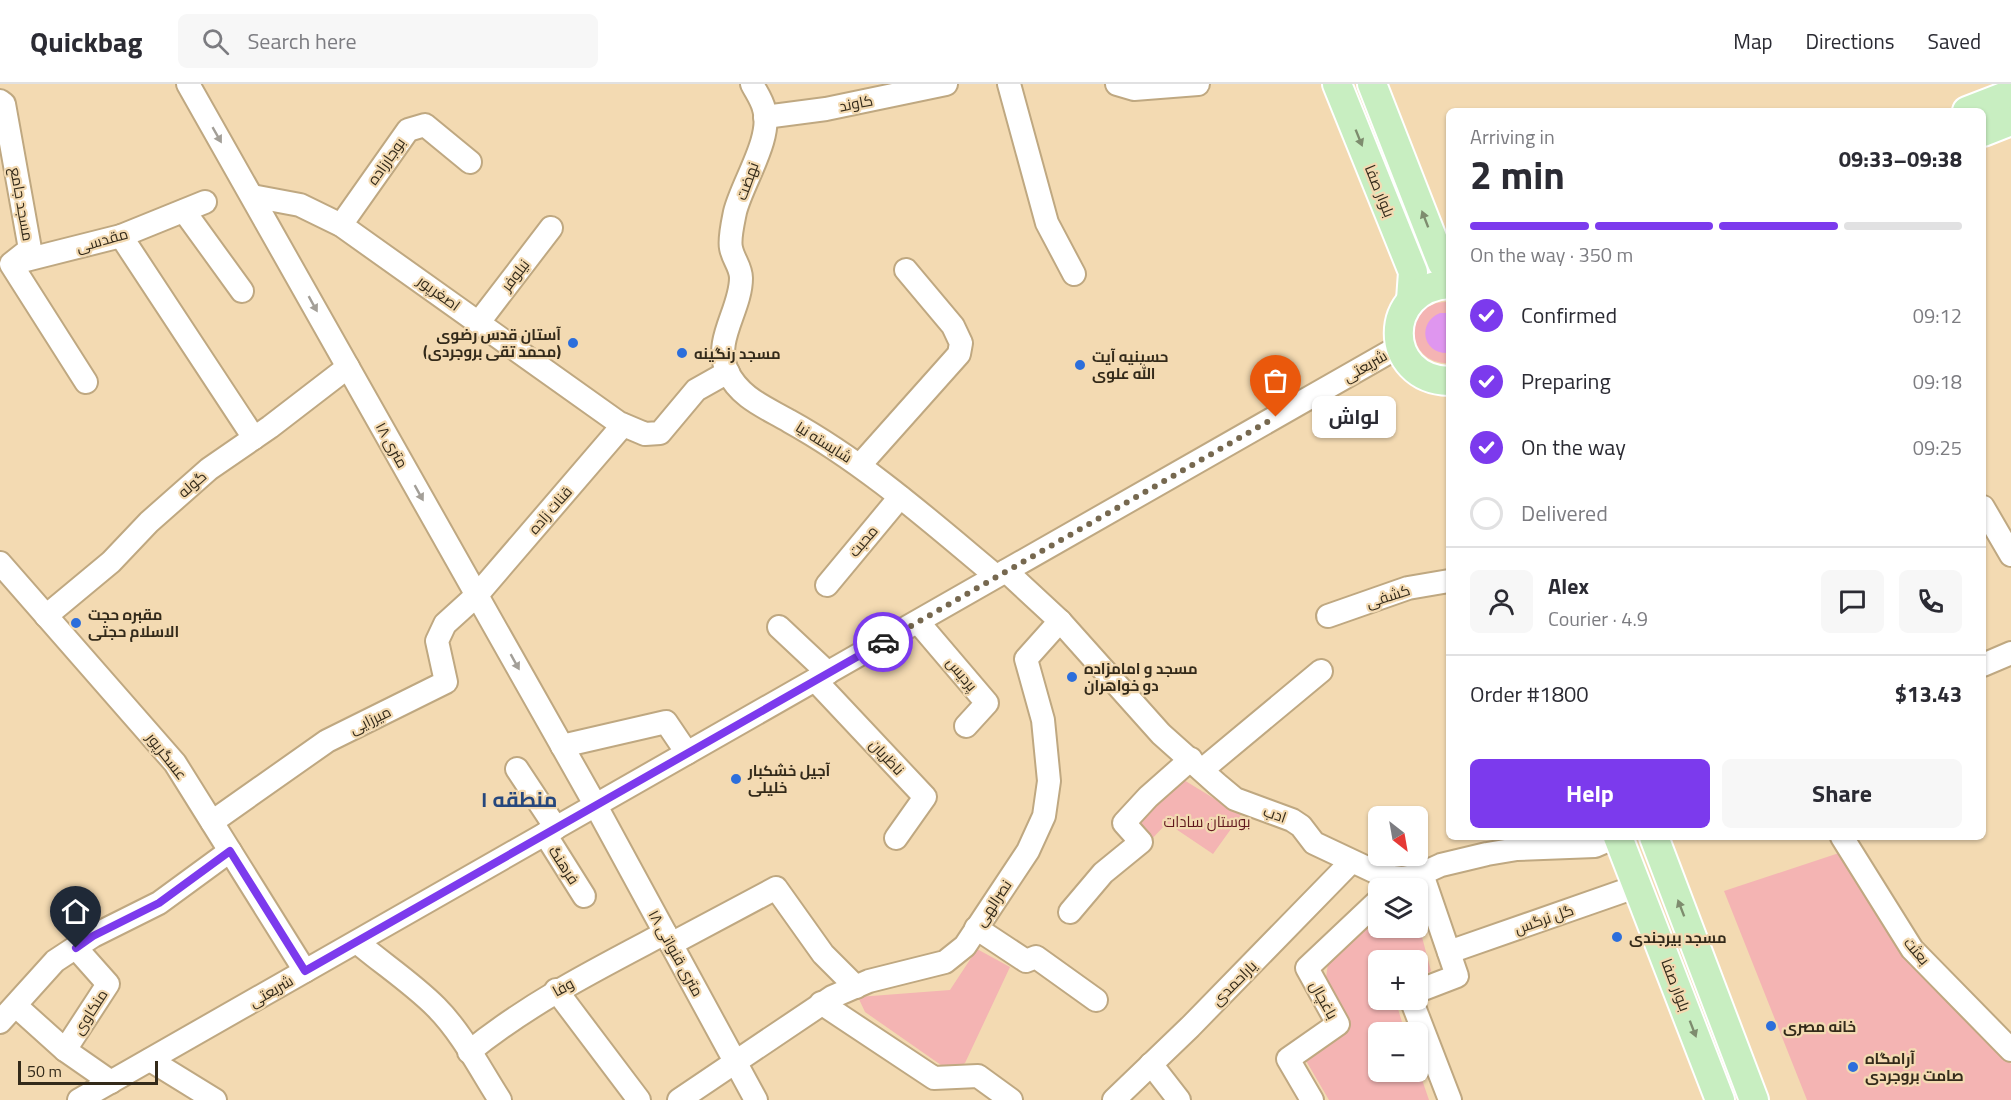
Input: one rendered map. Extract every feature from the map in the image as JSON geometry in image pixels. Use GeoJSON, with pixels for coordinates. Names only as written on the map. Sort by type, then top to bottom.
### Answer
{"type":"FeatureCollection","features":[{"type":"Feature","properties":{"kind":"main road","name":"بلوار صفا"},"geometry":{"type":"LineString","coordinates":[[1337,84],[1413,272],[1411,300]]}},
{"type":"Feature","properties":{"kind":"main road","name":"بلوار صفا"},"geometry":{"type":"LineString","coordinates":[[1372,84],[1446,269]]}},
{"type":"Feature","properties":{"kind":"main road"},"geometry":{"type":"LineString","coordinates":[[1975,108],[2011,94]]}},
{"type":"Feature","properties":{"kind":"main road"},"geometry":{"type":"LineString","coordinates":[[1446,285],[1428,288],[1411,300],[1400,317],[1398,337],[1404,357],[1419,373],[1446,386]]}},
{"type":"Feature","properties":{"kind":"main road","name":"بلوار صفا"},"geometry":{"type":"LineString","coordinates":[[1618,840],[1720,1100]]}},
{"type":"Feature","properties":{"kind":"main road"},"geometry":{"type":"LineString","coordinates":[[1655,840],[1754,1100]]}},
{"type":"Feature","properties":{"kind":"street","name":"۱۸ متری"},"geometry":{"type":"LineString","coordinates":[[188,84],[596,806]]}},
{"type":"Feature","properties":{"kind":"street"},"geometry":{"type":"LineString","coordinates":[[752,84],[764,109],[765,117]]}},
{"type":"Feature","properties":{"kind":"street","name":"کاوند"},"geometry":{"type":"LineString","coordinates":[[765,117],[826,109],[946,84]]}},
{"type":"Feature","properties":{"kind":"street"},"geometry":{"type":"LineString","coordinates":[[1009,84],[1047,223],[1074,274]]}},
{"type":"Feature","properties":{"kind":"street"},"geometry":{"type":"LineString","coordinates":[[1117,84],[1134,89],[1198,84]]}},
{"type":"Feature","properties":{"kind":"street","name":"مسجد جامع"},"geometry":{"type":"LineString","coordinates":[[0,101],[4,104],[30,249],[5,269]]}},
{"type":"Feature","properties":{"kind":"street","name":"نهضت"},"geometry":{"type":"LineString","coordinates":[[741,279],[738,263],[730,248],[736,211],[766,126],[765,117]]}},
{"type":"Feature","properties":{"kind":"street","name":"بوجارزاده"},"geometry":{"type":"LineString","coordinates":[[341,225],[408,130],[425,125],[470,162]]}},
{"type":"Feature","properties":{"kind":"street","name":"اصغرپور"},"geometry":{"type":"LineString","coordinates":[[252,196],[300,205],[341,225],[623,425],[645,434],[660,433],[696,390],[728,372]]}},
{"type":"Feature","properties":{"kind":"street","name":"مقدسی"},"geometry":{"type":"LineString","coordinates":[[5,269],[121,236],[195,206],[242,291]]}},
{"type":"Feature","properties":{"kind":"street","name":"نیلوفر"},"geometry":{"type":"LineString","coordinates":[[479,322],[551,228]]}},
{"type":"Feature","properties":{"kind":"street"},"geometry":{"type":"LineString","coordinates":[[121,236],[254,438]]}},
{"type":"Feature","properties":{"kind":"street"},"geometry":{"type":"LineString","coordinates":[[5,269],[86,382]]}},
{"type":"Feature","properties":{"kind":"street"},"geometry":{"type":"LineString","coordinates":[[860,465],[959,354],[961,343],[953,326],[906,270]]}},
{"type":"Feature","properties":{"kind":"street","name":"شایسته نیا"},"geometry":{"type":"LineString","coordinates":[[741,279],[725,339],[723,360],[738,389],[749,400],[819,437],[860,465],[1001,574]]}},
{"type":"Feature","properties":{"kind":"street","name":"شریعتی"},"geometry":{"type":"LineString","coordinates":[[80,1100],[1400,346]]}},
{"type":"Feature","properties":{"kind":"street","name":"گوله"},"geometry":{"type":"LineString","coordinates":[[46,616],[111,562],[149,522],[209,469],[348,367]]}},
{"type":"Feature","properties":{"kind":"street","name":"قنات زاده"},"geometry":{"type":"LineString","coordinates":[[477,595],[623,425]]}},
{"type":"Feature","properties":{"kind":"street","name":"محبت"},"geometry":{"type":"LineString","coordinates":[[826,585],[900,497]]}},
{"type":"Feature","properties":{"kind":"street"},"geometry":{"type":"LineString","coordinates":[[1986,512],[2011,555]]}},
{"type":"Feature","properties":{"kind":"street","name":"عسگرپور"},"geometry":{"type":"LineString","coordinates":[[0,563],[175,763],[305,971]]}},
{"type":"Feature","properties":{"kind":"street","name":"ادب"},"geometry":{"type":"LineString","coordinates":[[1001,574],[1060,621],[1161,734],[1235,799],[1292,820],[1301,826],[1314,843],[1351,862],[1383,876],[1394,878]]}},
{"type":"Feature","properties":{"kind":"street","name":"کشفی"},"geometry":{"type":"LineString","coordinates":[[1328,616],[1408,588],[1446,582]]}},
{"type":"Feature","properties":{"kind":"street","name":"میرزایی"},"geometry":{"type":"LineString","coordinates":[[212,822],[327,741],[446,682],[437,641],[445,624],[477,595]]}},
{"type":"Feature","properties":{"kind":"street","name":"نصرالهی"},"geometry":{"type":"LineString","coordinates":[[679,1100],[820,1003],[856,987],[945,962],[964,946],[1028,851],[1044,816],[1049,781],[1043,720],[1026,659],[1060,621]]}},
{"type":"Feature","properties":{"kind":"street","name":"پردیس"},"geometry":{"type":"LineString","coordinates":[[918,622],[987,703],[966,726]]}},
{"type":"Feature","properties":{"kind":"street"},"geometry":{"type":"LineString","coordinates":[[779,627],[822,677]]}},
{"type":"Feature","properties":{"kind":"street"},"geometry":{"type":"LineString","coordinates":[[1986,665],[2011,653]]}},
{"type":"Feature","properties":{"kind":"street"},"geometry":{"type":"LineString","coordinates":[[1070,912],[1103,873],[1141,842],[1124,823],[1148,797],[1196,765],[1321,671]]}},
{"type":"Feature","properties":{"kind":"street","name":"ناظریان"},"geometry":{"type":"LineString","coordinates":[[822,677],[925,797],[896,838]]}},
{"type":"Feature","properties":{"kind":"street"},"geometry":{"type":"LineString","coordinates":[[562,746],[666,722],[687,753]]}},
{"type":"Feature","properties":{"kind":"street","name":"فرهنگ"},"geometry":{"type":"LineString","coordinates":[[517,769],[584,896]]}},
{"type":"Feature","properties":{"kind":"street","name":"۱۸ متری قنواتی"},"geometry":{"type":"LineString","coordinates":[[596,806],[756,1100]]}},
{"type":"Feature","properties":{"kind":"street"},"geometry":{"type":"LineString","coordinates":[[1410,878],[1441,865],[1487,854],[1517,849],[1594,846],[1609,840]]}},
{"type":"Feature","properties":{"kind":"street","name":"بعثت"},"geometry":{"type":"LineString","coordinates":[[1844,840],[1912,949],[2011,1050]]}},
{"type":"Feature","properties":{"kind":"street"},"geometry":{"type":"LineString","coordinates":[[0,1022],[55,961],[93,936],[159,903],[230,851]]}},
{"type":"Feature","properties":{"kind":"street","name":"یاراحمدی"},"geometry":{"type":"LineString","coordinates":[[1114,1100],[1347,869],[1351,862]]}},
{"type":"Feature","properties":{"kind":"street","name":"گل نرگس"},"geometry":{"type":"LineString","coordinates":[[1449,952],[1638,886]]}},
{"type":"Feature","properties":{"kind":"street","name":"وفا"},"geometry":{"type":"LineString","coordinates":[[469,1052],[497,1029],[556,990],[776,888],[823,954],[856,987]]}},
{"type":"Feature","properties":{"kind":"street","name":"باغچال"},"geometry":{"type":"LineString","coordinates":[[1312,1100],[1288,1059],[1338,1024],[1306,969],[1368,910]]}},
{"type":"Feature","properties":{"kind":"street"},"geometry":{"type":"LineString","coordinates":[[1428,918],[1449,952],[1457,976],[1428,987]]}},
{"type":"Feature","properties":{"kind":"street"},"geometry":{"type":"LineString","coordinates":[[976,928],[1026,961],[1036,957],[1096,1000]]}},
{"type":"Feature","properties":{"kind":"street"},"geometry":{"type":"LineString","coordinates":[[357,942],[390,970],[419,990],[438,1009],[457,1032],[500,1100]]}},
{"type":"Feature","properties":{"kind":"street","name":"منکاوی"},"geometry":{"type":"LineString","coordinates":[[65,1050],[108,984],[76,948]]}},
{"type":"Feature","properties":{"kind":"street"},"geometry":{"type":"LineString","coordinates":[[556,990],[639,1100]]}},
{"type":"Feature","properties":{"kind":"street"},"geometry":{"type":"LineString","coordinates":[[820,1003],[934,1078],[978,1076],[1011,1100]]}},
{"type":"Feature","properties":{"kind":"street","name":"منکاوی"},"geometry":{"type":"LineString","coordinates":[[16,1006],[65,1050],[111,1082]]}},
{"type":"Feature","properties":{"kind":"street"},"geometry":{"type":"LineString","coordinates":[[1415,1010],[1450,1100]]}},
{"type":"Feature","properties":{"kind":"street"},"geometry":{"type":"LineString","coordinates":[[150,1060],[215,1100]]}},
{"type":"Feature","properties":{"kind":"street"},"geometry":{"type":"LineString","coordinates":[[1151,1064],[1179,1100]]}},
{"type":"Feature","properties":{"kind":"green space"},"geometry":{"type":"Polygon","coordinates":[[[1446,302],[1446,363],[1434,361],[1423,353],[1416,343],[1414,332],[1417,320],[1423,310],[1434,304],[1446,302]]]}},
{"type":"Feature","properties":{"kind":"green space","name":"بوستان سادات"},"geometry":{"type":"Polygon","coordinates":[[[1179,777],[1241,815],[1213,854],[1167,823],[1147,844],[1133,822],[1179,777]]]}},
{"type":"Feature","properties":{"kind":"green space"},"geometry":{"type":"Polygon","coordinates":[[[1839,853],[1943,991],[2011,1064],[2011,1100],[1807,1100],[1724,891],[1839,853]]]}},
{"type":"Feature","properties":{"kind":"green space"},"geometry":{"type":"Polygon","coordinates":[[[1368,925],[1368,938],[1422,938],[1425,950],[1368,950],[1368,1010],[1398,1010],[1402,1022],[1368,1022],[1368,1082],[1423,1082],[1429,1100],[1329,1100],[1305,1059],[1350,1021],[1325,985],[1328,963],[1368,925]]]}},
{"type":"Feature","properties":{"kind":"green space"},"geometry":{"type":"Polygon","coordinates":[[[977,949],[1010,967],[965,1063],[951,1072],[865,1012],[858,997],[950,990],[977,949]]]}},
{"type":"Feature","properties":{"kind":"shaded area"},"geometry":{"type":"Polygon","coordinates":[[[1440,313],[1446,313],[1446,353],[1433,349],[1428,344],[1425,331],[1432,318],[1440,313]]]}},
{"type":"Feature","properties":{"kind":"way so far"},"geometry":{"type":"LineString","coordinates":[[883,642],[1276,417]]}},
{"type":"Feature","properties":{"kind":"place","name":"آستان قدس رضوی (محمد تقی بروجردی)"},"geometry":{"type":"Point","coordinates":[573,343]}},
{"type":"Feature","properties":{"kind":"place","name":"مسجد رنگینه"},"geometry":{"type":"Point","coordinates":[682,353]}},
{"type":"Feature","properties":{"kind":"place","name":"حسینیه آیت الله علوی"},"geometry":{"type":"Point","coordinates":[1080,365]}},
{"type":"Feature","properties":{"kind":"place","name":"لواش"},"geometry":{"type":"Point","coordinates":[1276,417]}},
{"type":"Feature","properties":{"kind":"place","name":"مقبره حجت الاسلام حجتی"},"geometry":{"type":"Point","coordinates":[76,623]}},
{"type":"Feature","properties":{"kind":"place","name":"مسجد و امامزاده دو خواهران"},"geometry":{"type":"Point","coordinates":[1072,677]}},
{"type":"Feature","properties":{"kind":"place","name":"آجیل خشکبار خلیلی"},"geometry":{"type":"Point","coordinates":[736,779]}},
{"type":"Feature","properties":{"kind":"place","name":"مسجد بیرجندی"},"geometry":{"type":"Point","coordinates":[1617,937]}},
{"type":"Feature","properties":{"kind":"place","name":"خانه مصری"},"geometry":{"type":"Point","coordinates":[1771,1026]}},
{"type":"Feature","properties":{"kind":"place","name":"آرامگاه صامت بروجردی"},"geometry":{"type":"Point","coordinates":[1853,1067]}},
{"type":"Feature","properties":{"kind":"district","name":"منطقه ۱"},"geometry":{"type":"Point","coordinates":[519,799]}},
{"type":"Feature","properties":{"kind":"route"},"geometry":{"type":"LineString","coordinates":[[76,948],[93,936],[159,903],[230,851],[305,971],[883,642]]}}]}
